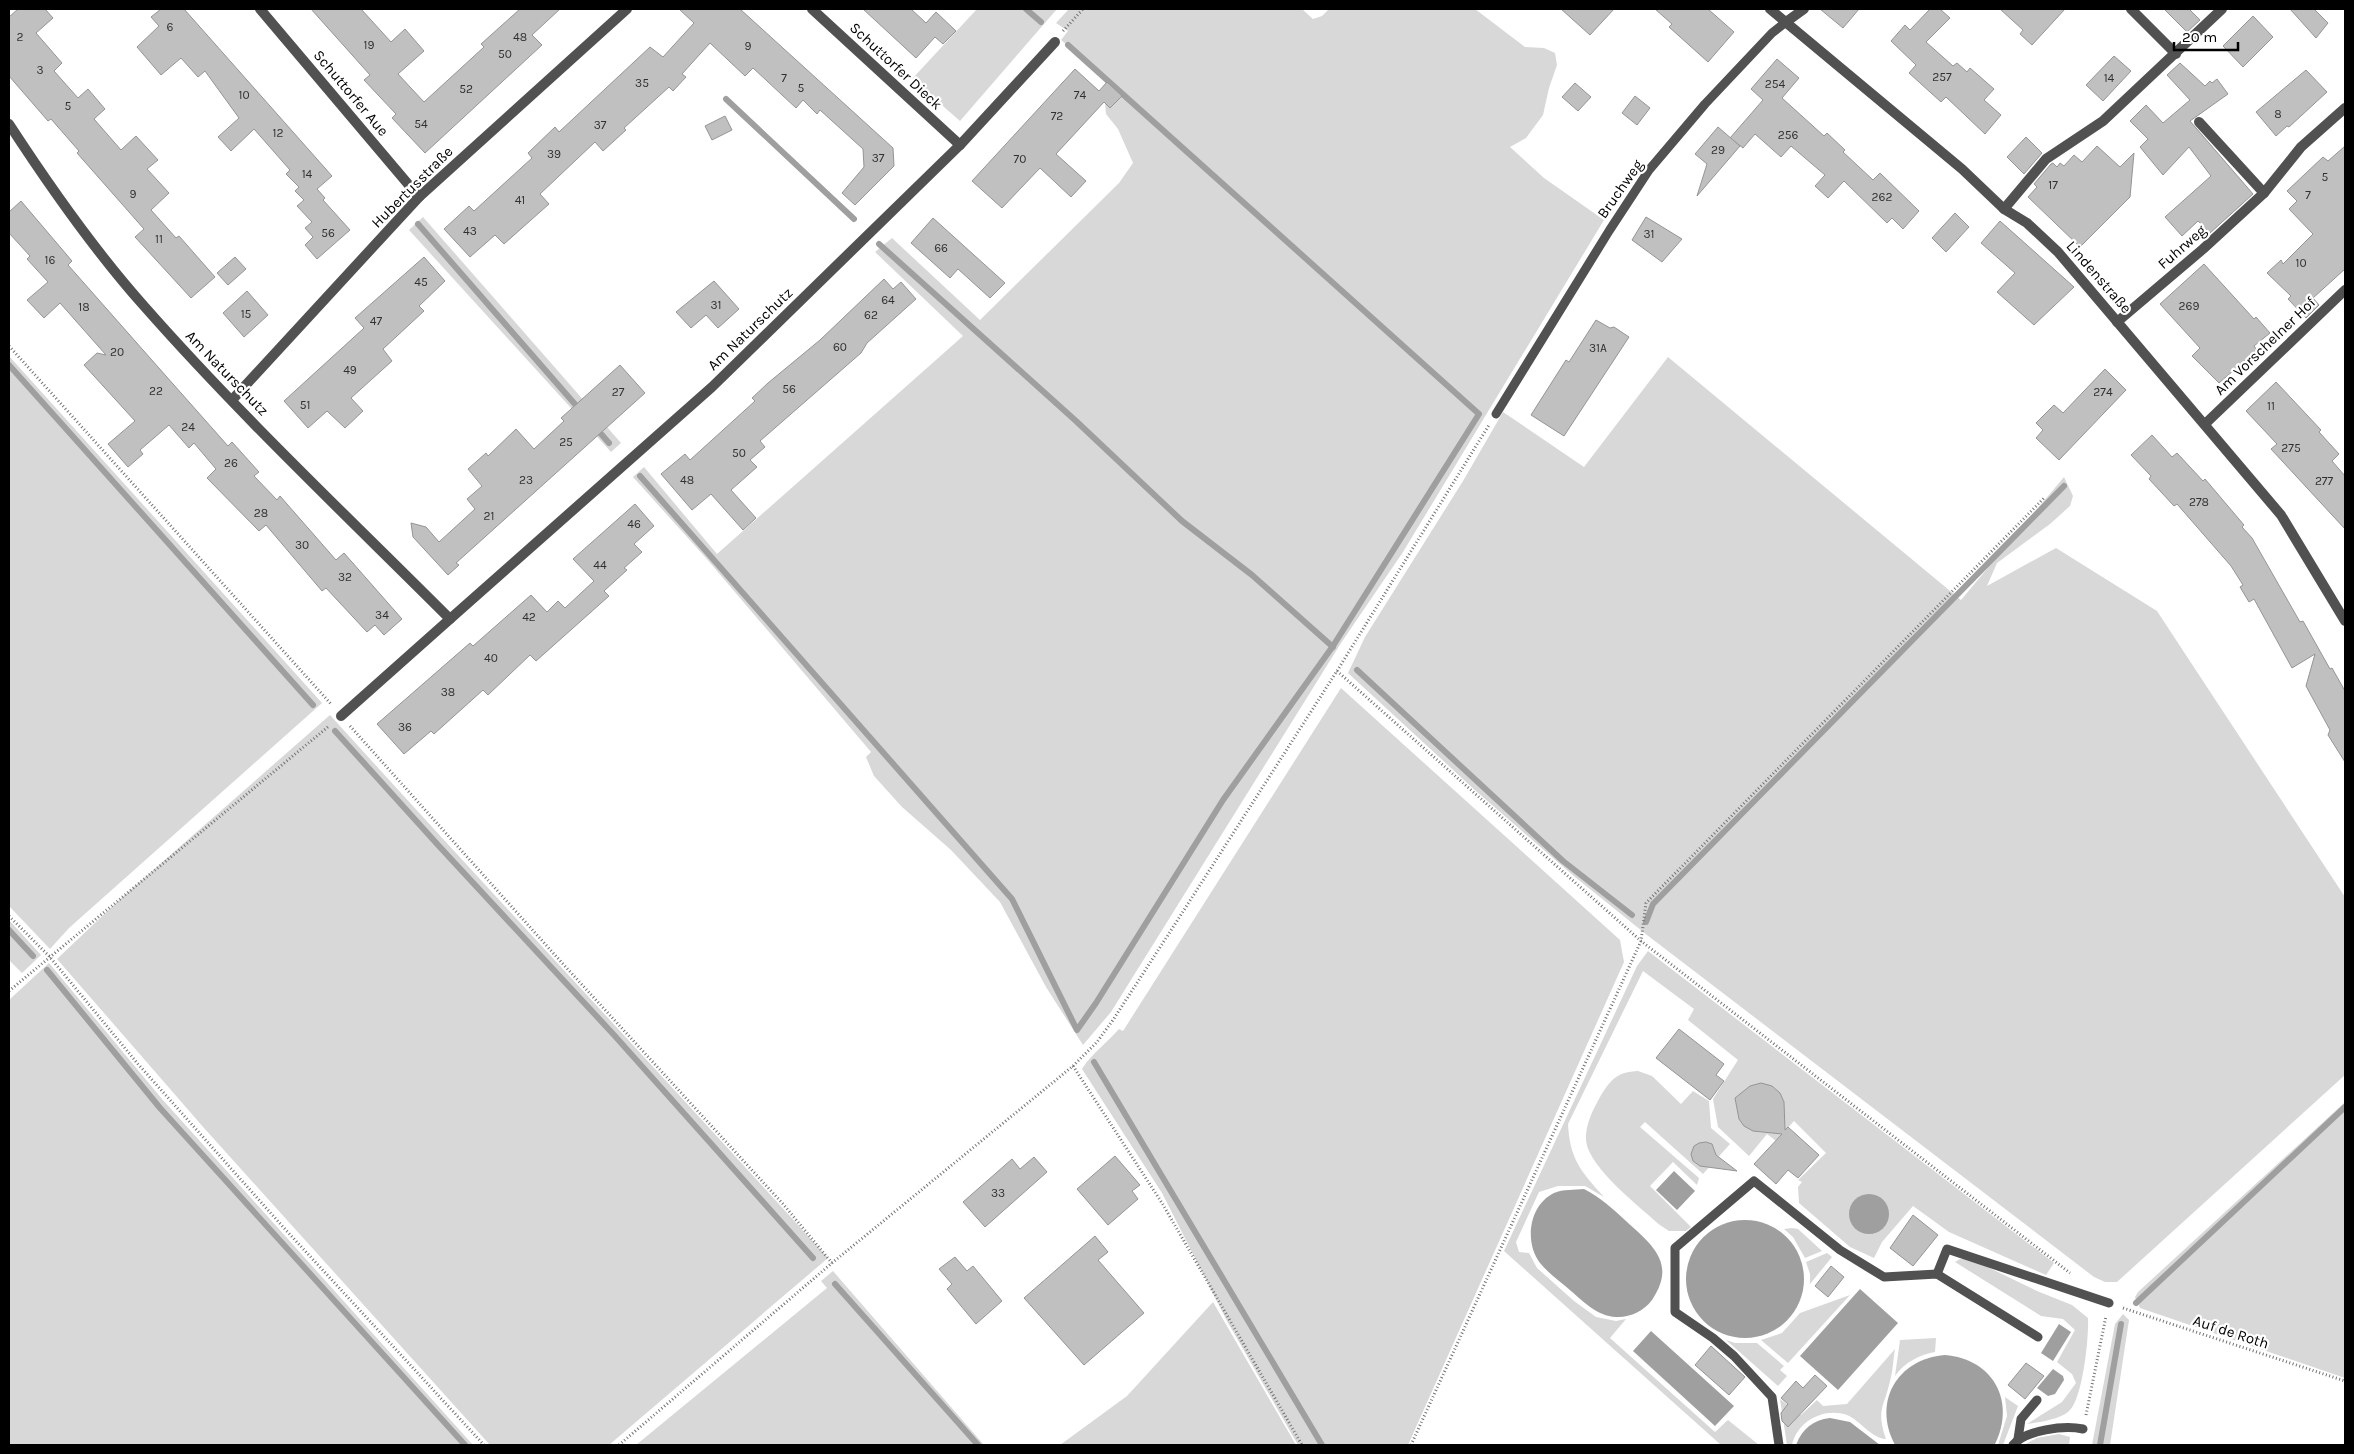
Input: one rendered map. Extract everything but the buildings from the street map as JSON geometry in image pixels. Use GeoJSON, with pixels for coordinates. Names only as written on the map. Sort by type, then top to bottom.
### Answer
{"type":"FeatureCollection","features":[{"type":"Feature","properties":{"kind":"street","name":"Schuttorfer Aue"},"geometry":{"type":"LineString","coordinates":[[260,9],[419,197]]}},
{"type":"Feature","properties":{"kind":"street","name":"Hubertusstraße"},"geometry":{"type":"LineString","coordinates":[[232,400],[419,197],[627,9]]}},
{"type":"Feature","properties":{"kind":"street","name":"Schuttorfer Dieck"},"geometry":{"type":"LineString","coordinates":[[812,9],[960,145]]}},
{"type":"Feature","properties":{"kind":"street","name":"Lindenstraße"},"geometry":{"type":"LineString","coordinates":[[1770,9],[1962,169],[2004,209],[2027,223],[2058,252],[2281,515],[2345,621]]}},
{"type":"Feature","properties":{"kind":"street","name":"Bruchweg"},"geometry":{"type":"LineString","coordinates":[[1786,22],[1804,9]]}},
{"type":"Feature","properties":{"kind":"street"},"geometry":{"type":"LineString","coordinates":[[2131,9],[2176,54]]}},
{"type":"Feature","properties":{"kind":"street"},"geometry":{"type":"LineString","coordinates":[[2004,209],[2046,159],[2103,121],[2222,9]]}},
{"type":"Feature","properties":{"kind":"street","name":"Am Naturschutz"},"geometry":{"type":"LineString","coordinates":[[341,716],[712,387],[960,145],[1055,42]]}},
{"type":"Feature","properties":{"kind":"street","name":"Fuhrweg"},"geometry":{"type":"LineString","coordinates":[[2117,322],[2203,249],[2264,193],[2302,147],[2345,108]]}},
{"type":"Feature","properties":{"kind":"street"},"geometry":{"type":"LineString","coordinates":[[2199,122],[2264,193]]}},
{"type":"Feature","properties":{"kind":"street","name":"Am Naturschutz"},"geometry":{"type":"LineString","coordinates":[[9,124],[90,239],[142,304],[272,443],[450,619]]}},
{"type":"Feature","properties":{"kind":"street","name":"Am Vorschelner Hof"},"geometry":{"type":"LineString","coordinates":[[2205,424],[2345,290]]}},
{"type":"Feature","properties":{"kind":"lane","name":"Bruchweg"},"geometry":{"type":"LineString","coordinates":[[1496,414],[1609,231],[1650,170],[1705,104],[1772,33],[1786,22]]}},
{"type":"Feature","properties":{"kind":"lane"},"geometry":{"type":"LineString","coordinates":[[1779,1445],[1772,1397],[1734,1356],[1713,1338],[1675,1312],[1676,1248],[1754,1180],[1840,1250],[1884,1277],[1937,1274],[2038,1337]]}},
{"type":"Feature","properties":{"kind":"lane"},"geometry":{"type":"LineString","coordinates":[[1937,1274],[1947,1249],[2109,1303]]}},
{"type":"Feature","properties":{"kind":"lane"},"geometry":{"type":"LineString","coordinates":[[2016,1442],[2021,1419],[2037,1400]]}},
{"type":"Feature","properties":{"kind":"lane"},"geometry":{"type":"LineString","coordinates":[[2016,1442],[2060,1426],[2083,1429]]}},
{"type":"Feature","properties":{"kind":"path"},"geometry":{"type":"LineString","coordinates":[[1055,42],[1083,9]]}},
{"type":"Feature","properties":{"kind":"path"},"geometry":{"type":"LineString","coordinates":[[9,346],[563,964],[782,1204],[832,1263]]}},
{"type":"Feature","properties":{"kind":"path"},"geometry":{"type":"LineString","coordinates":[[619,1445],[832,1263],[1073,1066],[1097,1042],[1337,671],[1496,414]]}},
{"type":"Feature","properties":{"kind":"path"},"geometry":{"type":"LineString","coordinates":[[1411,1445],[1640,941],[1646,903],[2044,498]]}},
{"type":"Feature","properties":{"kind":"path"},"geometry":{"type":"LineString","coordinates":[[1337,671],[1640,941],[2078,1279]]}},
{"type":"Feature","properties":{"kind":"path"},"geometry":{"type":"LineString","coordinates":[[9,992],[49,956],[341,716]]}},
{"type":"Feature","properties":{"kind":"path"},"geometry":{"type":"LineString","coordinates":[[9,916],[49,956],[138,1064],[484,1445]]}},
{"type":"Feature","properties":{"kind":"path"},"geometry":{"type":"LineString","coordinates":[[1073,1066],[1162,1203],[1302,1445]]}},
{"type":"Feature","properties":{"kind":"path"},"geometry":{"type":"LineString","coordinates":[[2083,1429],[2109,1303]]}},
{"type":"Feature","properties":{"kind":"path","name":"Auf de Roth"},"geometry":{"type":"LineString","coordinates":[[2109,1303],[2345,1381]]}},
{"type":"Feature","properties":{"kind":"shaded area"},"geometry":{"type":"Polygon","coordinates":[[[977,9],[1057,9],[960,121],[912,79],[977,9]]]}},
{"type":"Feature","properties":{"kind":"shaded area"},"geometry":{"type":"Polygon","coordinates":[[[1069,9],[1302,9],[1313,19],[1322,16],[1329,9],[1475,9],[1525,47],[1544,48],[1555,53],[1557,65],[1549,88],[1543,115],[1526,138],[1510,147],[1544,178],[1604,220],[1403,552],[1341,643],[1111,1012],[1083,1045],[1046,987],[1000,902],[951,850],[902,807],[874,776],[866,757],[871,752],[706,558],[633,477],[644,467],[717,554],[963,336],[875,252],[892,238],[980,320],[1119,183],[1133,163],[1118,129],[1106,114],[1105,103],[1114,86],[1061,40],[1068,31],[1056,23],[1069,9]]]}},
{"type":"Feature","properties":{"kind":"shaded area"},"geometry":{"type":"Polygon","coordinates":[[[423,217],[621,443],[611,452],[409,230],[423,217]]]}},
{"type":"Feature","properties":{"kind":"shaded area"},"geometry":{"type":"Polygon","coordinates":[[[9,356],[322,703],[69,928],[50,949],[9,906],[9,356]]]}},
{"type":"Feature","properties":{"kind":"shaded area"},"geometry":{"type":"Polygon","coordinates":[[[1668,357],[1961,600],[2064,477],[2073,496],[2070,506],[2050,524],[1997,563],[1987,586],[2056,548],[2157,611],[2345,897],[2345,1075],[2117,1282],[2105,1282],[2094,1277],[1647,935],[1575,877],[1477,792],[1348,673],[1365,637],[1463,481],[1503,412],[1584,467],[1668,357]]]}},
{"type":"Feature","properties":{"kind":"shaded area"},"geometry":{"type":"Polygon","coordinates":[[[1341,688],[1620,940],[1624,962],[1408,1445],[1298,1445],[1227,1321],[1162,1193],[1082,1069],[1090,1058],[1119,1029],[1123,1031],[1341,688]]]}},
{"type":"Feature","properties":{"kind":"shaded area"},"geometry":{"type":"Polygon","coordinates":[[[330,715],[828,1258],[609,1445],[490,1445],[204,1128],[57,959],[118,901],[330,715]]]}},
{"type":"Feature","properties":{"kind":"shaded area"},"geometry":{"type":"Polygon","coordinates":[[[9,920],[41,955],[22,973],[9,960],[9,920]]]}},
{"type":"Feature","properties":{"kind":"shaded area"},"geometry":{"type":"Polygon","coordinates":[[[1648,951],[2054,1263],[2046,1275],[1949,1232],[1913,1206],[1882,1242],[1874,1258],[1850,1247],[1799,1203],[1798,1187],[1802,1182],[1798,1180],[1826,1153],[1794,1121],[1776,1141],[1767,1134],[1749,1156],[1718,1127],[1713,1099],[1738,1060],[1688,1020],[1694,1009],[1643,971],[1568,1124],[1574,1156],[1583,1172],[1604,1197],[1585,1186],[1558,1186],[1539,1192],[1516,1242],[1519,1252],[1529,1253],[1537,1268],[1574,1301],[1596,1317],[1616,1321],[1626,1319],[1610,1338],[1715,1432],[1728,1420],[1759,1445],[1721,1445],[1504,1251],[1637,966],[1648,951]]]}},
{"type":"Feature","properties":{"kind":"shaded area"},"geometry":{"type":"Polygon","coordinates":[[[49,963],[162,1099],[473,1445],[9,1445],[9,1000],[49,963]]]}},
{"type":"Feature","properties":{"kind":"shaded area"},"geometry":{"type":"Polygon","coordinates":[[[1638,1071],[1652,1076],[1681,1104],[1693,1091],[1709,1101],[1711,1128],[1730,1144],[1703,1174],[1645,1122],[1640,1127],[1699,1178],[1697,1185],[1673,1162],[1650,1186],[1691,1227],[1686,1231],[1669,1231],[1660,1225],[1616,1186],[1589,1151],[1586,1140],[1588,1123],[1600,1097],[1615,1078],[1625,1073],[1638,1071]]]}},
{"type":"Feature","properties":{"kind":"shaded area"},"geometry":{"type":"Polygon","coordinates":[[[2345,1102],[2345,1378],[2140,1308],[2135,1297],[2138,1292],[2345,1102]]]}},
{"type":"Feature","properties":{"kind":"shaded area"},"geometry":{"type":"Polygon","coordinates":[[[1674,1171],[1695,1191],[1677,1210],[1656,1190],[1674,1171]]]}},
{"type":"Feature","properties":{"kind":"shaded area"},"geometry":{"type":"Polygon","coordinates":[[[1584,1189],[1601,1199],[1645,1238],[1662,1265],[1659,1287],[1652,1300],[1641,1310],[1631,1315],[1621,1317],[1609,1316],[1591,1308],[1547,1270],[1535,1254],[1531,1235],[1534,1215],[1539,1206],[1554,1193],[1565,1190],[1584,1189]]]}},
{"type":"Feature","properties":{"kind":"shaded area"},"geometry":{"type":"Polygon","coordinates":[[[1873,1194],[1880,1197],[1886,1203],[1889,1214],[1888,1222],[1880,1231],[1873,1234],[1865,1234],[1858,1231],[1850,1222],[1849,1210],[1852,1203],[1861,1195],[1873,1194]]]}},
{"type":"Feature","properties":{"kind":"shaded area"},"geometry":{"type":"Polygon","coordinates":[[[1745,1220],[1768,1224],[1787,1237],[1800,1256],[1804,1279],[1800,1302],[1787,1321],[1768,1334],[1745,1338],[1722,1334],[1703,1321],[1690,1302],[1686,1279],[1690,1256],[1703,1237],[1722,1224],[1745,1220]]]}},
{"type":"Feature","properties":{"kind":"shaded area"},"geometry":{"type":"Polygon","coordinates":[[[1784,1229],[1798,1229],[1822,1251],[1805,1258],[1793,1237],[1784,1229]]]}},
{"type":"Feature","properties":{"kind":"shaded area"},"geometry":{"type":"Polygon","coordinates":[[[1827,1253],[1832,1257],[1810,1284],[1810,1274],[1806,1262],[1827,1253]]]}},
{"type":"Feature","properties":{"kind":"shaded area"},"geometry":{"type":"Polygon","coordinates":[[[1960,1259],[1971,1259],[2037,1291],[2072,1305],[2088,1318],[2086,1353],[2078,1395],[2073,1406],[2064,1415],[2054,1419],[2027,1424],[2062,1402],[2076,1383],[2072,1374],[2057,1362],[2075,1330],[2063,1319],[2041,1316],[1955,1262],[1960,1259]]]}},
{"type":"Feature","properties":{"kind":"shaded area"},"geometry":{"type":"Polygon","coordinates":[[[833,1271],[984,1445],[636,1445],[827,1288],[821,1281],[833,1271]]]}},
{"type":"Feature","properties":{"kind":"shaded area"},"geometry":{"type":"Polygon","coordinates":[[[1860,1289],[1898,1323],[1838,1390],[1800,1356],[1860,1289]]]}},
{"type":"Feature","properties":{"kind":"shaded area"},"geometry":{"type":"Polygon","coordinates":[[[1850,1295],[1788,1363],[1761,1340],[1782,1333],[1800,1313],[1850,1295]]]}},
{"type":"Feature","properties":{"kind":"shaded area"},"geometry":{"type":"Polygon","coordinates":[[[1213,1302],[1296,1445],[1060,1445],[1127,1396],[1213,1302]]]}},
{"type":"Feature","properties":{"kind":"shaded area"},"geometry":{"type":"Polygon","coordinates":[[[2123,1314],[2129,1320],[2110,1445],[2092,1445],[2115,1324],[2123,1314]]]}},
{"type":"Feature","properties":{"kind":"shaded area"},"geometry":{"type":"Polygon","coordinates":[[[2059,1324],[2071,1332],[2053,1361],[2041,1353],[2059,1324]]]}},
{"type":"Feature","properties":{"kind":"shaded area"},"geometry":{"type":"Polygon","coordinates":[[[1651,1331],[1734,1406],[1715,1426],[1633,1351],[1651,1331]]]}},
{"type":"Feature","properties":{"kind":"shaded area"},"geometry":{"type":"Polygon","coordinates":[[[1936,1338],[1935,1352],[1913,1360],[1895,1376],[1900,1340],[1936,1338]]]}},
{"type":"Feature","properties":{"kind":"shaded area"},"geometry":{"type":"Polygon","coordinates":[[[1726,1340],[1735,1343],[1757,1343],[1784,1366],[1780,1370],[1787,1376],[1778,1386],[1726,1340]]]}},
{"type":"Feature","properties":{"kind":"shaded area"},"geometry":{"type":"Polygon","coordinates":[[[1895,1349],[1891,1377],[1881,1415],[1886,1439],[1871,1433],[1847,1415],[1829,1413],[1812,1418],[1805,1423],[1799,1429],[1792,1445],[1787,1445],[1780,1399],[1801,1415],[1817,1400],[1823,1406],[1847,1404],[1895,1349]]]}},
{"type":"Feature","properties":{"kind":"shaded area"},"geometry":{"type":"Polygon","coordinates":[[[1945,1355],[1962,1358],[1976,1365],[1996,1385],[2001,1398],[2003,1413],[2001,1428],[1995,1444],[1895,1445],[1886,1413],[1893,1385],[1902,1374],[1914,1365],[1928,1358],[1945,1355]]]}},
{"type":"Feature","properties":{"kind":"shaded area"},"geometry":{"type":"Polygon","coordinates":[[[2053,1369],[2063,1376],[2064,1380],[2055,1394],[2048,1396],[2037,1388],[2053,1369]]]}},
{"type":"Feature","properties":{"kind":"shaded area"},"geometry":{"type":"Polygon","coordinates":[[[2005,1397],[2018,1406],[2003,1445],[1998,1445],[2007,1416],[2005,1397]]]}},
{"type":"Feature","properties":{"kind":"shaded area"},"geometry":{"type":"Polygon","coordinates":[[[1830,1418],[1850,1422],[1880,1445],[1796,1445],[1801,1434],[1809,1426],[1830,1418]]]}},
{"type":"Feature","properties":{"kind":"shaded area"},"geometry":{"type":"Polygon","coordinates":[[[2059,1434],[2070,1437],[2069,1445],[2024,1445],[2037,1438],[2059,1434]]]}},
{"type":"Feature","properties":{"kind":"waterway"},"geometry":{"type":"LineString","coordinates":[[1026,9],[1041,22]]}},
{"type":"Feature","properties":{"kind":"waterway"},"geometry":{"type":"LineString","coordinates":[[640,476],[1012,899],[1077,1030],[1096,1003],[1223,800],[1333,646],[1479,414],[1068,45]]}},
{"type":"Feature","properties":{"kind":"waterway"},"geometry":{"type":"LineString","coordinates":[[726,99],[854,219]]}},
{"type":"Feature","properties":{"kind":"waterway"},"geometry":{"type":"LineString","coordinates":[[418,224],[580,410]]}},
{"type":"Feature","properties":{"kind":"waterway"},"geometry":{"type":"LineString","coordinates":[[879,244],[1076,421],[1182,521],[1252,575],[1333,647]]}},
{"type":"Feature","properties":{"kind":"waterway"},"geometry":{"type":"LineString","coordinates":[[9,365],[313,705]]}},
{"type":"Feature","properties":{"kind":"waterway"},"geometry":{"type":"LineString","coordinates":[[595,427],[609,443]]}},
{"type":"Feature","properties":{"kind":"waterway"},"geometry":{"type":"LineString","coordinates":[[1646,922],[1653,904],[2064,486]]}},
{"type":"Feature","properties":{"kind":"waterway"},"geometry":{"type":"LineString","coordinates":[[1357,670],[1563,861],[1632,915]]}},
{"type":"Feature","properties":{"kind":"waterway"},"geometry":{"type":"LineString","coordinates":[[335,731],[614,1035],[813,1258]]}},
{"type":"Feature","properties":{"kind":"waterway"},"geometry":{"type":"LineString","coordinates":[[9,930],[33,956]]}},
{"type":"Feature","properties":{"kind":"waterway"},"geometry":{"type":"LineString","coordinates":[[47,970],[160,1108],[465,1445]]}},
{"type":"Feature","properties":{"kind":"waterway"},"geometry":{"type":"LineString","coordinates":[[1094,1062],[1322,1445]]}},
{"type":"Feature","properties":{"kind":"waterway"},"geometry":{"type":"LineString","coordinates":[[2136,1303],[2345,1107]]}},
{"type":"Feature","properties":{"kind":"waterway"},"geometry":{"type":"LineString","coordinates":[[835,1284],[978,1445]]}},
{"type":"Feature","properties":{"kind":"waterway"},"geometry":{"type":"LineString","coordinates":[[2100,1445],[2121,1324]]}}]}
